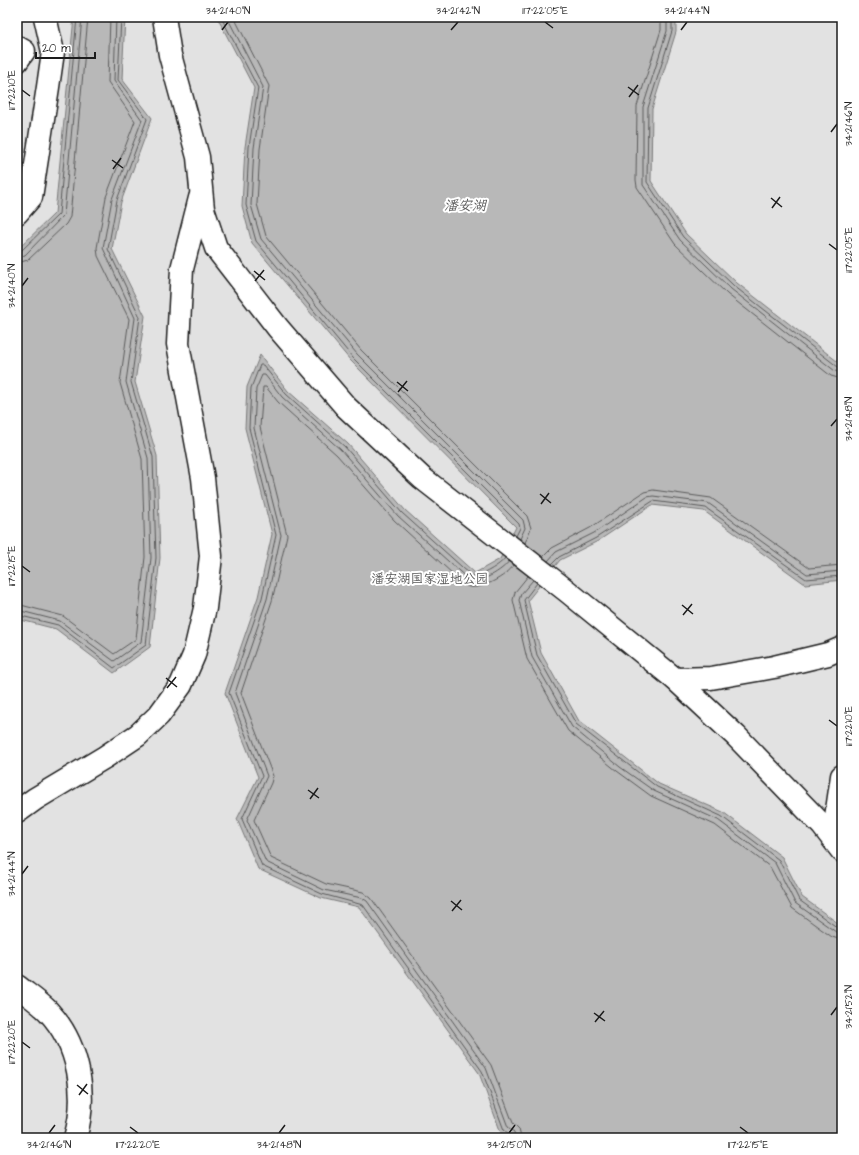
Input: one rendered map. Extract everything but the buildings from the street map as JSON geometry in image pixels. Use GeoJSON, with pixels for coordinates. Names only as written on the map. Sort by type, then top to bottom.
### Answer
{"type":"FeatureCollection","features":[{"type":"Feature","properties":{"kind":"lane"},"geometry":{"type":"LineString","coordinates":[[17,213],[31,198],[48,87],[53,52],[46,17]]}},
{"type":"Feature","properties":{"kind":"lane"},"geometry":{"type":"LineString","coordinates":[[164,17],[170,55],[198,157],[203,209],[216,248],[278,328],[346,407],[422,478],[567,591],[675,679],[741,741],[822,824],[842,851]]}},
{"type":"Feature","properties":{"kind":"lane"},"geometry":{"type":"LineString","coordinates":[[17,47],[24,51],[17,61]]}},
{"type":"Feature","properties":{"kind":"lane"},"geometry":{"type":"LineString","coordinates":[[17,812],[35,798],[105,757],[138,735],[159,715],[181,685],[194,655],[205,608],[210,556],[203,478],[178,344],[182,269],[202,193]]}},
{"type":"Feature","properties":{"kind":"lane"},"geometry":{"type":"LineString","coordinates":[[675,679],[719,677],[774,667],[828,654],[842,648]]}},
{"type":"Feature","properties":{"kind":"lane"},"geometry":{"type":"LineString","coordinates":[[842,776],[836,817],[842,838]]}},
{"type":"Feature","properties":{"kind":"lane"},"geometry":{"type":"LineString","coordinates":[[17,986],[48,1011],[66,1034],[76,1061],[81,1098],[78,1129],[75,1138]]}},
{"type":"Feature","properties":{"kind":"green space","name":"潘安湖国家湿地公园"},"geometry":{"type":"Polygon","coordinates":[[[17,17],[842,17],[842,1138],[17,1138],[17,17]]]}},
{"type":"Feature","properties":{"kind":"water"},"geometry":{"type":"Polygon","coordinates":[[[74,17],[125,17],[122,79],[152,118],[121,202],[112,249],[145,316],[135,382],[157,456],[160,558],[150,647],[114,673],[56,629],[17,619],[17,250],[55,213],[74,17]]]}},
{"type":"Feature","properties":{"kind":"water","name":"潘安湖"},"geometry":{"type":"Polygon","coordinates":[[[217,17],[676,17],[676,32],[652,109],[651,181],[686,234],[737,283],[842,365],[842,580],[805,584],[704,511],[652,505],[598,541],[560,560],[528,600],[541,653],[579,721],[659,784],[723,812],[782,857],[802,897],[842,926],[842,1138],[508,1138],[501,1133],[479,1073],[359,907],[321,898],[258,869],[237,819],[258,777],[225,693],[258,597],[272,534],[245,428],[247,387],[260,355],[288,391],[348,444],[405,510],[475,573],[500,559],[516,527],[350,360],[252,243],[242,206],[245,147],[254,88],[217,17]]]}}]}
